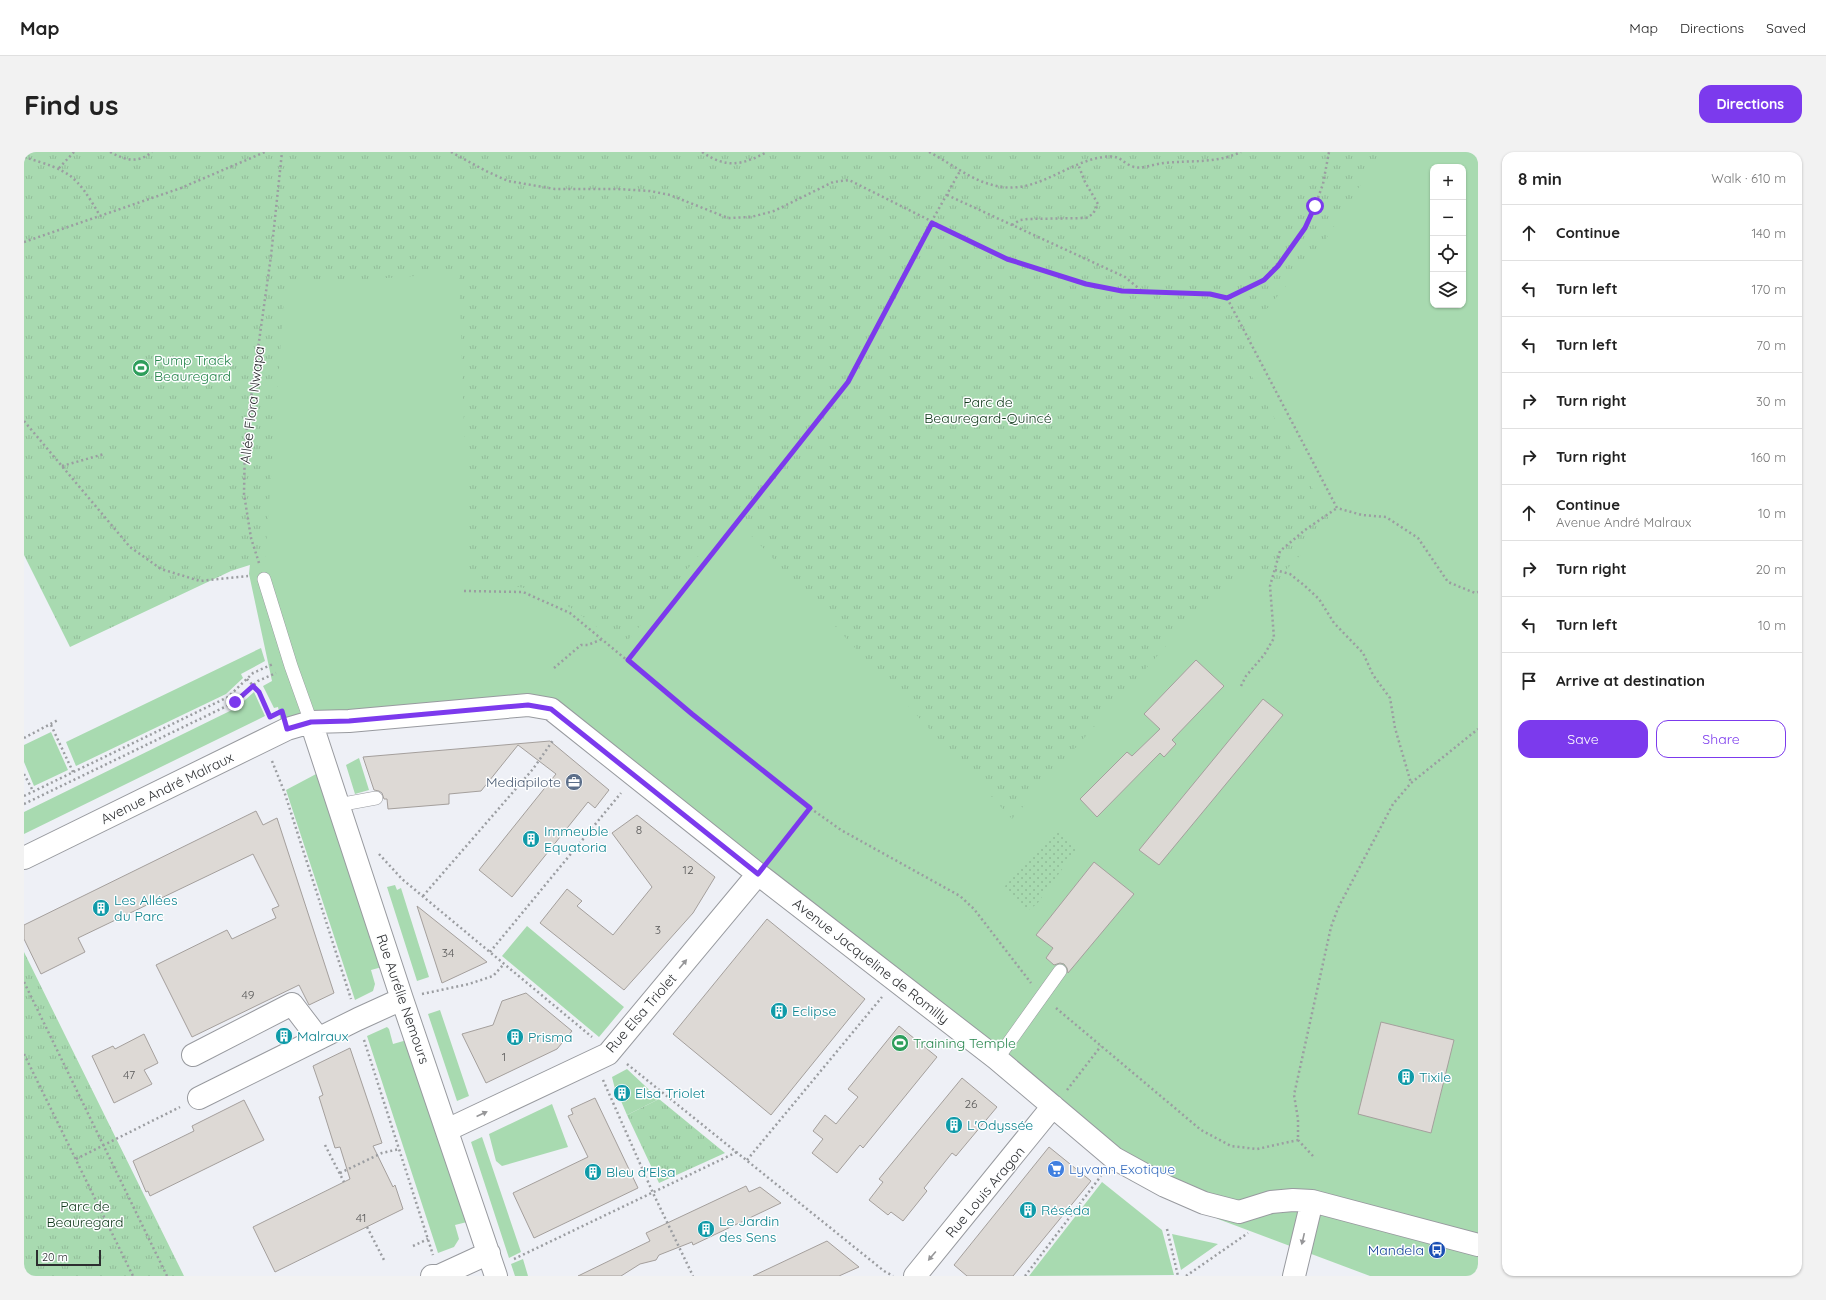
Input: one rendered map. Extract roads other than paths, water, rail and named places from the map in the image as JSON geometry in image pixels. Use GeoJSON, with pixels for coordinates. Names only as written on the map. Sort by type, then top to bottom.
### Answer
{"type":"FeatureCollection","features":[{"type":"Feature","properties":{"kind":"street","name":"Avenue Jacqueline de Romilly"},"geometry":{"type":"LineString","coordinates":[[311,722],[349,721],[528,705],[551,709],[758,874],[997,1059],[1114,1158],[1165,1186],[1204,1203],[1239,1212],[1271,1202],[1293,1200],[1312,1201],[1478,1245]]}},
{"type":"Feature","properties":{"kind":"street","name":"Rue Aurélie Nemours"},"geometry":{"type":"LineString","coordinates":[[311,722],[402,999],[493,1266]]}},
{"type":"Feature","properties":{"kind":"street","name":"Avenue André Malraux"},"geometry":{"type":"LineString","coordinates":[[24,858],[287,729],[311,722]]}},
{"type":"Feature","properties":{"kind":"street","name":"Rue Elsa Triolet"},"geometry":{"type":"LineString","coordinates":[[447,1130],[608,1054],[758,874]]}},
{"type":"Feature","properties":{"kind":"street"},"geometry":{"type":"LineString","coordinates":[[199,1098],[318,1038],[402,999]]}},
{"type":"Feature","properties":{"kind":"street"},"geometry":{"type":"LineString","coordinates":[[193,1055],[292,1004],[318,1038]]}},
{"type":"Feature","properties":{"kind":"street","name":"Rue Louis Aragon"},"geometry":{"type":"LineString","coordinates":[[915,1276],[1053,1106]]}},
{"type":"Feature","properties":{"kind":"street"},"geometry":{"type":"LineString","coordinates":[[1294,1276],[1312,1201]]}},
{"type":"Feature","properties":{"kind":"street"},"geometry":{"type":"LineString","coordinates":[[432,1276],[493,1266]]}},
{"type":"Feature","properties":{"kind":"lane"},"geometry":{"type":"LineString","coordinates":[[264,577],[311,722]]}},
{"type":"Feature","properties":{"kind":"lane"},"geometry":{"type":"LineString","coordinates":[[338,805],[376,798]]}},
{"type":"Feature","properties":{"kind":"lane"},"geometry":{"type":"LineString","coordinates":[[997,1059],[1060,971]]}},
{"type":"Feature","properties":{"kind":"place","name":"Pump Track Beauregard"},"geometry":{"type":"Point","coordinates":[141,368]}},
{"type":"Feature","properties":{"kind":"place","name":"Mediapilote"},"geometry":{"type":"Point","coordinates":[574,782]}},
{"type":"Feature","properties":{"kind":"place","name":"Immeuble Equatoria"},"geometry":{"type":"Point","coordinates":[531,839]}},
{"type":"Feature","properties":{"kind":"place","name":"Les Allées du Parc"},"geometry":{"type":"Point","coordinates":[101,908]}},
{"type":"Feature","properties":{"kind":"place","name":"Eclipse"},"geometry":{"type":"Point","coordinates":[779,1011]}},
{"type":"Feature","properties":{"kind":"place","name":"Malraux"},"geometry":{"type":"Point","coordinates":[284,1036]}},
{"type":"Feature","properties":{"kind":"place","name":"Prisma"},"geometry":{"type":"Point","coordinates":[515,1037]}},
{"type":"Feature","properties":{"kind":"place","name":"Training Temple"},"geometry":{"type":"Point","coordinates":[900,1043]}},
{"type":"Feature","properties":{"kind":"place","name":"Tixile"},"geometry":{"type":"Point","coordinates":[1406,1077]}},
{"type":"Feature","properties":{"kind":"place","name":"Elsa Triolet"},"geometry":{"type":"Point","coordinates":[622,1093]}},
{"type":"Feature","properties":{"kind":"place","name":"L'Odyssée"},"geometry":{"type":"Point","coordinates":[954,1125]}},
{"type":"Feature","properties":{"kind":"place","name":"Lyvann Exotique"},"geometry":{"type":"Point","coordinates":[1056,1169]}},
{"type":"Feature","properties":{"kind":"place","name":"Bleu d'Elsa"},"geometry":{"type":"Point","coordinates":[593,1172]}},
{"type":"Feature","properties":{"kind":"place","name":"Réséda"},"geometry":{"type":"Point","coordinates":[1028,1210]}},
{"type":"Feature","properties":{"kind":"place","name":"Le Jardin des Sens"},"geometry":{"type":"Point","coordinates":[706,1229]}},
{"type":"Feature","properties":{"kind":"place","name":"Mandela"},"geometry":{"type":"Point","coordinates":[1437,1250]}},
{"type":"Feature","properties":{"kind":"park label","name":"Parc de Beauregard-Quincé"},"geometry":{"type":"Point","coordinates":[988,410]}},
{"type":"Feature","properties":{"kind":"park label","name":"Parc de Beauregard"},"geometry":{"type":"Point","coordinates":[85,1214]}}]}
